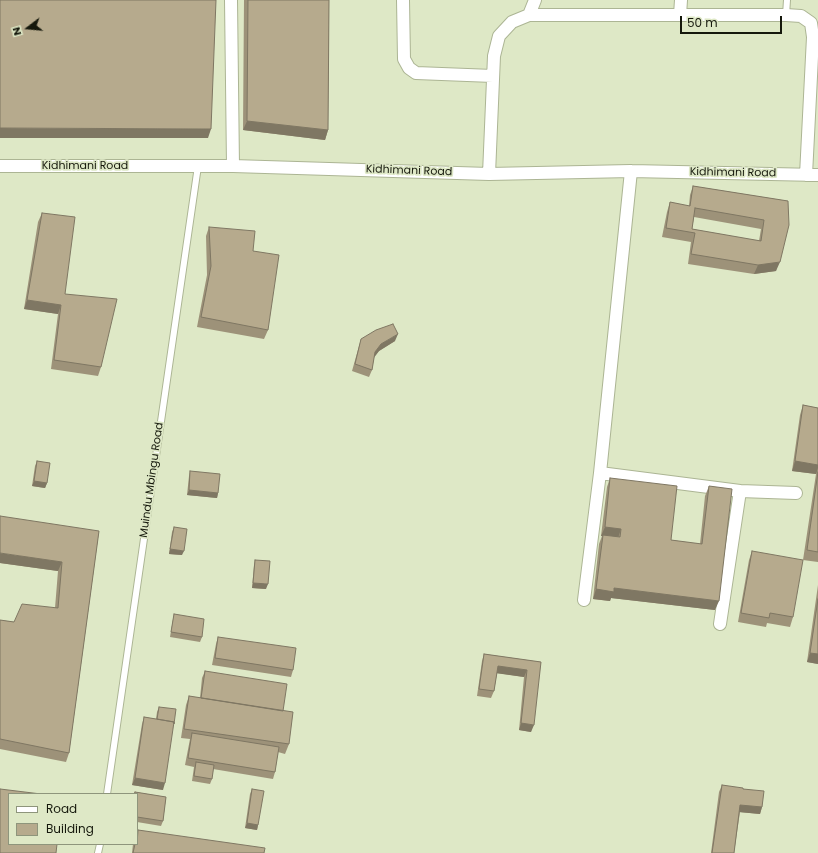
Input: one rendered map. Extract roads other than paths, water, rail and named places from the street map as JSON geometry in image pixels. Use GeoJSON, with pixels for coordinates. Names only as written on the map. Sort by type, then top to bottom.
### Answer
{"type":"FeatureCollection","features":[{"type":"Feature","properties":{"kind":"street"},"geometry":{"type":"LineString","coordinates":[[232,0],[233,166]]}},
{"type":"Feature","properties":{"kind":"street"},"geometry":{"type":"LineString","coordinates":[[403,0],[404,59],[409,68],[416,73],[493,76]]}},
{"type":"Feature","properties":{"kind":"street"},"geometry":{"type":"LineString","coordinates":[[529,15],[535,0]]}},
{"type":"Feature","properties":{"kind":"street"},"geometry":{"type":"LineString","coordinates":[[680,15],[681,0]]}},
{"type":"Feature","properties":{"kind":"street"},"geometry":{"type":"LineString","coordinates":[[489,174],[494,56],[499,36],[512,22],[529,15],[786,15],[801,16],[811,24],[813,37],[812,175]]}},
{"type":"Feature","properties":{"kind":"street","name":"Kidhimani Road"},"geometry":{"type":"LineString","coordinates":[[0,166],[233,166],[489,174],[631,171],[812,175]]}},
{"type":"Feature","properties":{"kind":"street"},"geometry":{"type":"LineString","coordinates":[[584,600],[600,473],[631,171]]}},
{"type":"Feature","properties":{"kind":"street"},"geometry":{"type":"LineString","coordinates":[[600,473],[740,491],[796,493]]}},
{"type":"Feature","properties":{"kind":"street"},"geometry":{"type":"LineString","coordinates":[[720,624],[740,491]]}},
{"type":"Feature","properties":{"kind":"lane"},"geometry":{"type":"LineString","coordinates":[[786,15],[787,0]]}},
{"type":"Feature","properties":{"kind":"lane","name":"Muindu Mbingu Road"},"geometry":{"type":"LineString","coordinates":[[107,793],[198,166]]}}]}
